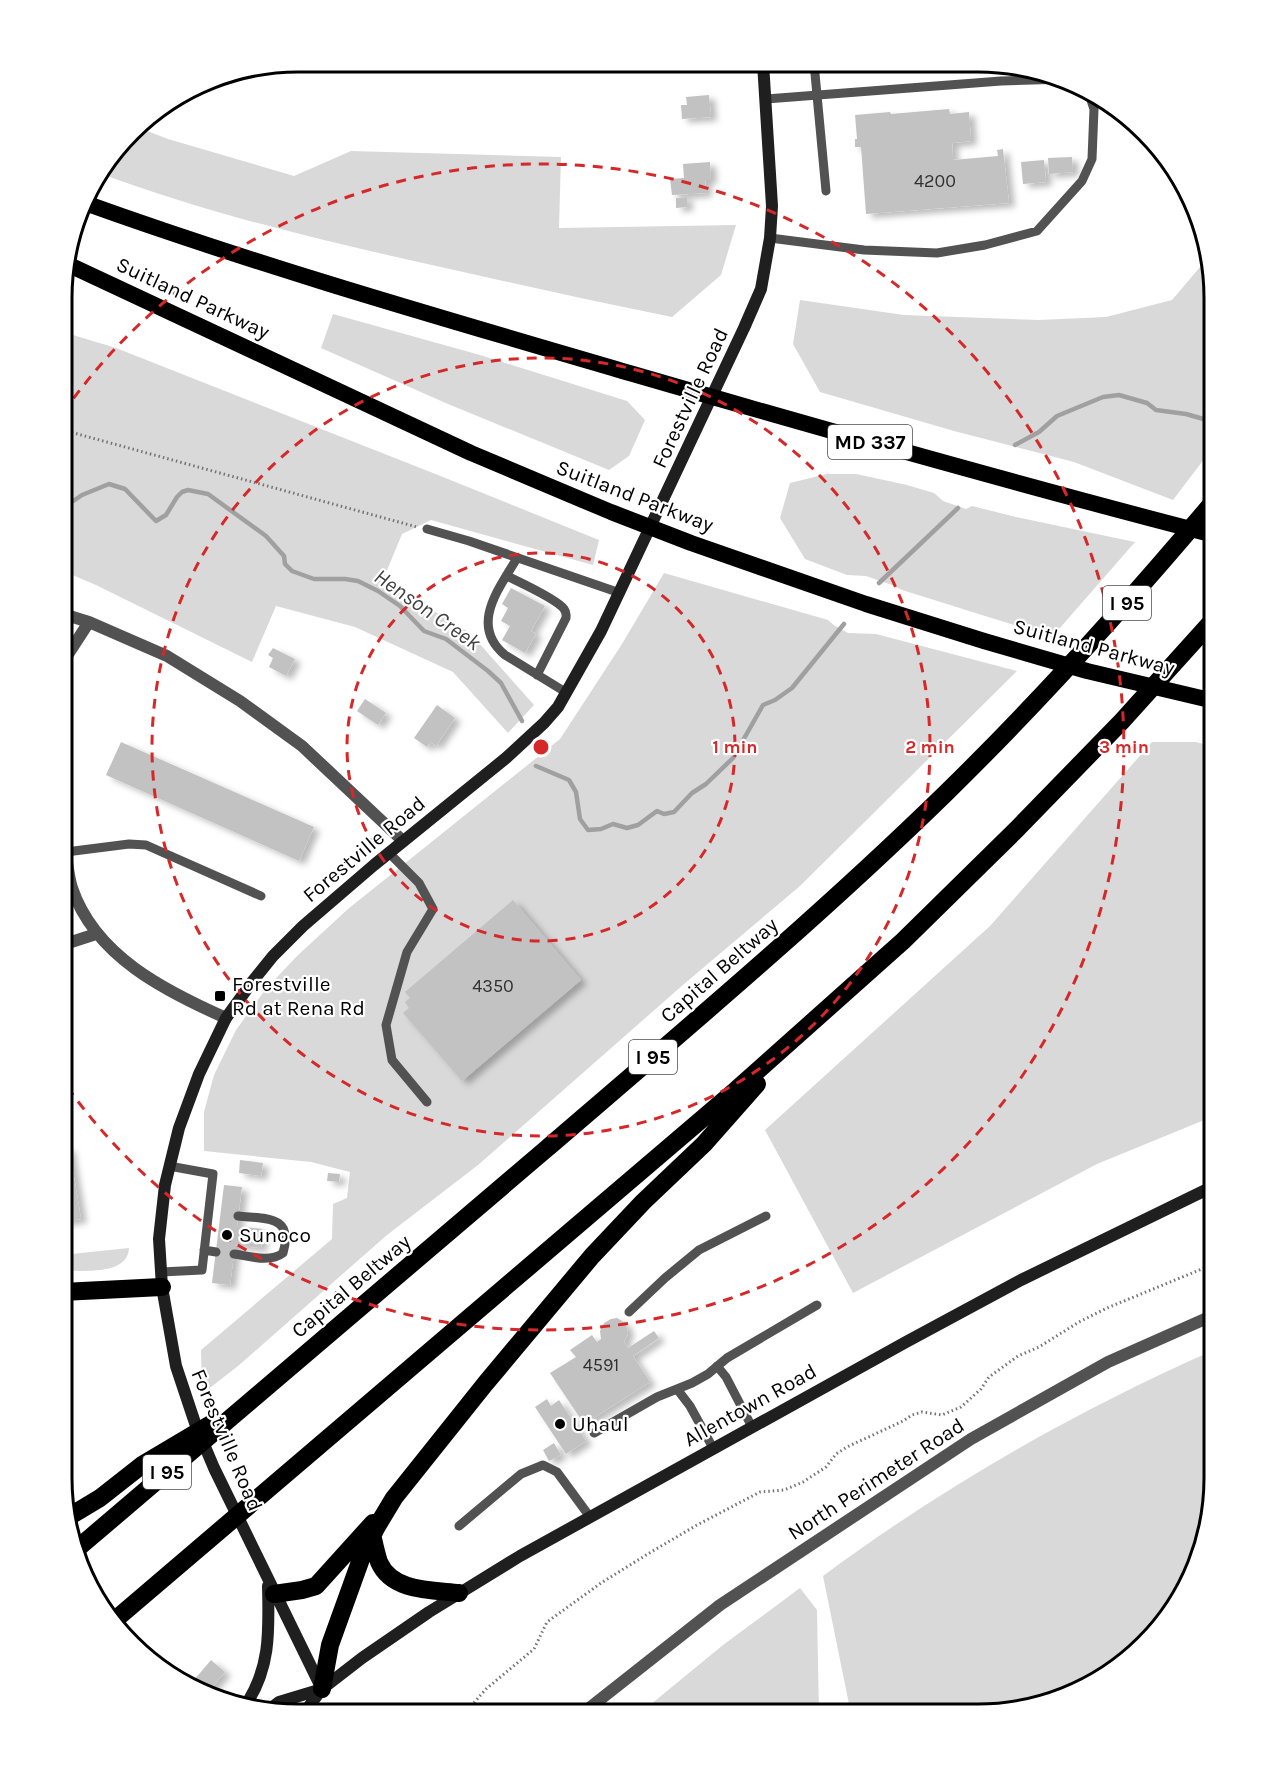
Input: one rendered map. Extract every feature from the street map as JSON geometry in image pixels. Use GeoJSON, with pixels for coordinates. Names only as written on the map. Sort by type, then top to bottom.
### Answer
{"type":"FeatureCollection","features":[{"type":"Feature","properties":{"kind":"highway"},"geometry":{"type":"LineString","coordinates":[[92,205],[348,290],[712,396]]}},
{"type":"Feature","properties":{"kind":"highway","name":"Suitland Parkway"},"geometry":{"type":"LineString","coordinates":[[74,267],[453,444],[651,527],[778,574],[902,615],[1087,671],[1204,699]]}},
{"type":"Feature","properties":{"kind":"highway","name":"MD 337"},"geometry":{"type":"LineString","coordinates":[[712,396],[998,478],[1204,532]]}},
{"type":"Feature","properties":{"kind":"highway","name":"Capital Beltway"},"geometry":{"type":"LineString","coordinates":[[82,1544],[719,1001],[855,879],[1035,702],[1140,588],[1204,513]]}},
{"type":"Feature","properties":{"kind":"highway"},"geometry":{"type":"LineString","coordinates":[[120,1616],[602,1204],[810,1024],[919,925],[1122,721],[1204,630]]}},
{"type":"Feature","properties":{"kind":"highway"},"geometry":{"type":"LineString","coordinates":[[322,1689],[330,1645],[361,1559],[384,1513],[485,1384],[592,1256],[643,1202],[704,1144],[810,1024]]}},
{"type":"Feature","properties":{"kind":"highway"},"geometry":{"type":"LineString","coordinates":[[72,1291],[162,1279]]}},
{"type":"Feature","properties":{"kind":"highway"},"geometry":{"type":"LineString","coordinates":[[75,1513],[100,1498],[142,1466],[256,1396]]}},
{"type":"Feature","properties":{"kind":"highway"},"geometry":{"type":"LineString","coordinates":[[271,1588],[302,1590],[316,1586],[361,1534],[384,1513]]}},
{"type":"Feature","properties":{"kind":"highway"},"geometry":{"type":"LineString","coordinates":[[372,1534],[380,1563],[390,1577],[397,1582],[459,1593]]}},
{"type":"Feature","properties":{"kind":"main road","name":"Forestville Road"},"geometry":{"type":"LineString","coordinates":[[322,1689],[204,1447],[180,1383],[172,1352],[159,1239],[169,1166],[185,1108],[226,1018],[273,956],[303,926],[388,852],[506,758],[544,723],[567,693],[620,593],[761,289],[770,238],[772,206],[764,72]]}},
{"type":"Feature","properties":{"kind":"main road","name":"Allentown Road"},"geometry":{"type":"LineString","coordinates":[[311,1704],[322,1689],[362,1658],[459,1593],[520,1556],[1021,1280],[1204,1191]]}},
{"type":"Feature","properties":{"kind":"main road"},"geometry":{"type":"LineString","coordinates":[[249,1698],[258,1683],[264,1664],[271,1588]]}},
{"type":"Feature","properties":{"kind":"main road","name":"Allentown Road"},"geometry":{"type":"LineString","coordinates":[[278,1703],[322,1689]]}},
{"type":"Feature","properties":{"kind":"street"},"geometry":{"type":"LineString","coordinates":[[72,617],[167,656],[240,701],[302,746],[403,841]]}},
{"type":"Feature","properties":{"kind":"street"},"geometry":{"type":"LineString","coordinates":[[72,648],[89,622]]}},
{"type":"Feature","properties":{"kind":"street"},"geometry":{"type":"LineString","coordinates":[[72,887],[96,934],[116,953],[136,970],[199,1006],[226,1018]]}},
{"type":"Feature","properties":{"kind":"street"},"geometry":{"type":"LineString","coordinates":[[72,942],[96,934]]}},
{"type":"Feature","properties":{"kind":"street","name":"North Perimeter Road"},"geometry":{"type":"LineString","coordinates":[[595,1704],[720,1605],[971,1439],[1108,1362],[1204,1319]]}},
{"type":"Feature","properties":{"kind":"lane"},"geometry":{"type":"LineString","coordinates":[[815,72],[826,191]]}},
{"type":"Feature","properties":{"kind":"lane"},"geometry":{"type":"LineString","coordinates":[[766,99],[1036,80]]}},
{"type":"Feature","properties":{"kind":"lane"},"geometry":{"type":"LineString","coordinates":[[770,238],[864,250],[937,253],[1037,231],[1082,182],[1092,159],[1094,109],[1092,103]]}},
{"type":"Feature","properties":{"kind":"lane"},"geometry":{"type":"LineString","coordinates":[[427,530],[620,593]]}},
{"type":"Feature","properties":{"kind":"lane"},"geometry":{"type":"LineString","coordinates":[[517,558],[490,607],[488,627],[490,637],[497,649],[505,656],[567,693]]}},
{"type":"Feature","properties":{"kind":"lane"},"geometry":{"type":"LineString","coordinates":[[507,576],[555,602],[564,609],[566,614],[537,675]]}},
{"type":"Feature","properties":{"kind":"lane"},"geometry":{"type":"LineString","coordinates":[[72,851],[129,844],[146,845],[261,896]]}},
{"type":"Feature","properties":{"kind":"lane"},"geometry":{"type":"LineString","coordinates":[[388,852],[419,883],[433,909],[407,952],[386,1025],[392,1060],[426,1102]]}},
{"type":"Feature","properties":{"kind":"lane"},"geometry":{"type":"LineString","coordinates":[[162,1279],[202,1270],[213,1173],[169,1166]]}},
{"type":"Feature","properties":{"kind":"lane"},"geometry":{"type":"LineString","coordinates":[[208,1212],[220,1214]]}},
{"type":"Feature","properties":{"kind":"lane"},"geometry":{"type":"LineString","coordinates":[[234,1254],[276,1257],[283,1253],[286,1241],[284,1229],[277,1222],[238,1216]]}},
{"type":"Feature","properties":{"kind":"lane"},"geometry":{"type":"LineString","coordinates":[[629,1312],[699,1250],[766,1216]]}},
{"type":"Feature","properties":{"kind":"lane"},"geometry":{"type":"LineString","coordinates":[[204,1250],[216,1252]]}},
{"type":"Feature","properties":{"kind":"lane"},"geometry":{"type":"LineString","coordinates":[[594,1433],[657,1397],[692,1383],[752,1343],[817,1305]]}},
{"type":"Feature","properties":{"kind":"lane"},"geometry":{"type":"LineString","coordinates":[[717,1366],[726,1377],[752,1427]]}},
{"type":"Feature","properties":{"kind":"lane"},"geometry":{"type":"LineString","coordinates":[[677,1389],[690,1406],[713,1448]]}},
{"type":"Feature","properties":{"kind":"lane"},"geometry":{"type":"LineString","coordinates":[[459,1526],[521,1474],[543,1465],[557,1472],[590,1517]]}},
{"type":"Feature","properties":{"kind":"path"},"geometry":{"type":"LineString","coordinates":[[72,432],[427,530]]}},
{"type":"Feature","properties":{"kind":"path"},"geometry":{"type":"LineString","coordinates":[[473,1704],[486,1689],[534,1649],[547,1622],[601,1583],[651,1552],[760,1492],[784,1490],[803,1482],[826,1467],[836,1454],[847,1447],[912,1415],[922,1412],[942,1415],[961,1407],[981,1389],[989,1377],[1018,1356],[1039,1347],[1107,1308],[1204,1268]]}},
{"type":"Feature","properties":{"kind":"shaded area"},"geometry":{"type":"Polygon","coordinates":[[[146,131],[294,176],[351,151],[561,157],[559,228],[736,225],[721,275],[672,317],[472,274],[289,231],[108,176],[128,149],[146,131]]]}},
{"type":"Feature","properties":{"kind":"shaded area"},"geometry":{"type":"Polygon","coordinates":[[[1202,265],[1204,284],[1204,459],[1173,500],[1074,462],[954,431],[820,392],[793,344],[800,300],[904,315],[1039,320],[1106,317],[1172,300],[1202,265]]]}},
{"type":"Feature","properties":{"kind":"shaded area"},"geometry":{"type":"Polygon","coordinates":[[[333,314],[480,355],[627,401],[645,420],[629,456],[609,470],[448,404],[321,348],[333,314]]]}},
{"type":"Feature","properties":{"kind":"shaded area"},"geometry":{"type":"Polygon","coordinates":[[[72,335],[116,348],[599,540],[593,565],[431,520],[402,534],[383,580],[470,633],[534,705],[508,733],[453,672],[355,627],[276,606],[252,662],[72,575],[72,335]]]}},
{"type":"Feature","properties":{"kind":"shaded area"},"geometry":{"type":"Polygon","coordinates":[[[827,474],[856,474],[907,485],[934,493],[943,501],[966,509],[972,506],[1135,542],[1052,637],[902,590],[866,576],[847,575],[805,559],[780,518],[790,483],[827,474]]]}},
{"type":"Feature","properties":{"kind":"shaded area"},"geometry":{"type":"Polygon","coordinates":[[[664,573],[828,620],[848,633],[876,634],[1017,671],[800,886],[684,984],[478,1165],[387,1235],[238,1366],[202,1394],[201,1350],[332,1239],[333,1204],[347,1198],[350,1172],[311,1162],[204,1151],[204,1112],[214,1075],[236,1030],[265,990],[297,956],[348,909],[560,739],[622,644],[664,573]]]}},
{"type":"Feature","properties":{"kind":"shaded area"},"geometry":{"type":"Polygon","coordinates":[[[1152,742],[1196,742],[1204,744],[1204,1120],[1097,1164],[853,1293],[765,1130],[990,926],[1152,742]]]}},
{"type":"Feature","properties":{"kind":"shaded area"},"geometry":{"type":"Polygon","coordinates":[[[129,1248],[127,1257],[121,1263],[103,1270],[72,1271],[72,1254],[129,1248]]]}},
{"type":"Feature","properties":{"kind":"shaded area"},"geometry":{"type":"Polygon","coordinates":[[[1204,1355],[1204,1492],[1200,1522],[1181,1578],[1166,1603],[1138,1638],[1103,1666],[1078,1681],[1022,1700],[992,1704],[849,1704],[823,1576],[916,1511],[1012,1452],[1204,1355]]]}},
{"type":"Feature","properties":{"kind":"shaded area"},"geometry":{"type":"Polygon","coordinates":[[[800,1588],[817,1610],[819,1704],[651,1704],[723,1645],[800,1588]]]}},
{"type":"Feature","properties":{"kind":"building"},"geometry":{"type":"Polygon","coordinates":[[[709,95],[711,117],[682,119],[681,105],[687,105],[686,97],[709,95]]]}},
{"type":"Feature","properties":{"kind":"building"},"geometry":{"type":"Polygon","coordinates":[[[949,109],[950,114],[969,112],[971,141],[952,143],[953,160],[998,156],[997,150],[1003,149],[1009,203],[866,214],[861,147],[855,147],[855,139],[857,139],[855,115],[949,109]]]}},
{"type":"Feature","properties":{"kind":"building"},"geometry":{"type":"Polygon","coordinates":[[[1072,157],[1073,172],[1049,174],[1048,158],[1072,157]]]}},
{"type":"Feature","properties":{"kind":"building"},"geometry":{"type":"Polygon","coordinates":[[[1044,160],[1046,182],[1023,184],[1021,162],[1044,160]]]}},
{"type":"Feature","properties":{"kind":"building"},"geometry":{"type":"Polygon","coordinates":[[[710,162],[711,180],[705,180],[706,193],[672,195],[670,179],[684,178],[683,164],[710,162]]]}},
{"type":"Feature","properties":{"kind":"building"},"geometry":{"type":"Polygon","coordinates":[[[687,197],[687,207],[676,208],[676,198],[687,197]]]}},
{"type":"Feature","properties":{"kind":"building"},"geometry":{"type":"Polygon","coordinates":[[[511,588],[545,606],[531,631],[536,634],[525,653],[502,640],[510,626],[501,621],[508,608],[502,604],[511,588]]]}},
{"type":"Feature","properties":{"kind":"building"},"geometry":{"type":"Polygon","coordinates":[[[273,648],[295,659],[286,676],[269,667],[273,658],[268,655],[273,648]]]}},
{"type":"Feature","properties":{"kind":"building"},"geometry":{"type":"Polygon","coordinates":[[[365,699],[386,713],[378,725],[357,711],[365,699]]]}},
{"type":"Feature","properties":{"kind":"building"},"geometry":{"type":"Polygon","coordinates":[[[437,705],[455,718],[436,746],[431,742],[427,747],[414,738],[437,705]]]}},
{"type":"Feature","properties":{"kind":"building"},"geometry":{"type":"Polygon","coordinates":[[[121,742],[314,827],[299,861],[106,775],[121,742]]]}},
{"type":"Feature","properties":{"kind":"building"},"geometry":{"type":"Polygon","coordinates":[[[513,900],[581,980],[462,1081],[403,1013],[409,1008],[405,1002],[410,998],[405,992],[513,900]]]}},
{"type":"Feature","properties":{"kind":"building"},"geometry":{"type":"Polygon","coordinates":[[[240,1160],[263,1163],[261,1176],[239,1173],[240,1160]]]}},
{"type":"Feature","properties":{"kind":"building"},"geometry":{"type":"Polygon","coordinates":[[[72,1165],[81,1219],[72,1220],[72,1165]]]}},
{"type":"Feature","properties":{"kind":"building"},"geometry":{"type":"Polygon","coordinates":[[[328,1173],[340,1174],[339,1182],[327,1181],[328,1173]]]}},
{"type":"Feature","properties":{"kind":"building","name":"Sunoco"},"geometry":{"type":"Polygon","coordinates":[[[224,1185],[242,1187],[237,1226],[263,1229],[261,1248],[235,1245],[230,1285],[212,1283],[224,1185]]]}},
{"type":"Feature","properties":{"kind":"building"},"geometry":{"type":"Polygon","coordinates":[[[617,1318],[626,1325],[628,1333],[624,1342],[628,1348],[654,1331],[659,1338],[633,1356],[650,1382],[584,1424],[550,1373],[576,1357],[570,1350],[592,1335],[597,1342],[601,1339],[600,1331],[604,1323],[617,1318]]]}},
{"type":"Feature","properties":{"kind":"building","name":"Uhaul"},"geometry":{"type":"Polygon","coordinates":[[[547,1399],[551,1406],[559,1400],[586,1441],[566,1454],[535,1407],[547,1399]]]}},
{"type":"Feature","properties":{"kind":"building"},"geometry":{"type":"Polygon","coordinates":[[[554,1443],[561,1455],[549,1461],[543,1450],[554,1443]]]}},
{"type":"Feature","properties":{"kind":"building"},"geometry":{"type":"Polygon","coordinates":[[[211,1660],[225,1672],[212,1687],[195,1679],[211,1660]]]}},
{"type":"Feature","properties":{"kind":"waterway","name":"Henson Creek"},"geometry":{"type":"LineString","coordinates":[[1015,445],[1039,432],[1057,416],[1103,397],[1119,395],[1147,403],[1156,410],[1204,419]]}},
{"type":"Feature","properties":{"kind":"waterway","name":"Henson Creek"},"geometry":{"type":"LineString","coordinates":[[72,502],[82,495],[109,484],[125,489],[156,521],[166,515],[182,492],[188,490],[208,494],[266,536],[284,556],[285,564],[292,571],[314,579],[358,581],[400,606],[424,631],[446,639],[501,683],[522,721]]}},
{"type":"Feature","properties":{"kind":"waterway","name":"Henson Creek"},"geometry":{"type":"LineString","coordinates":[[879,583],[958,508]]}},
{"type":"Feature","properties":{"kind":"waterway","name":"Henson Creek"},"geometry":{"type":"LineString","coordinates":[[536,766],[569,780],[576,792],[580,819],[588,830],[601,829],[613,824],[627,828],[638,825],[657,811],[664,814],[674,812],[692,793],[706,784],[733,758],[763,705],[792,688],[844,624]]}},
{"type":"Feature","properties":{"kind":"place","name":"Forestville Rd at Rena Rd"},"geometry":{"type":"Point","coordinates":[220,996]}},
{"type":"Feature","properties":{"kind":"place","name":"Sunoco"},"geometry":{"type":"Point","coordinates":[227,1235]}},
{"type":"Feature","properties":{"kind":"place","name":"Uhaul"},"geometry":{"type":"Point","coordinates":[560,1424]}}]}
